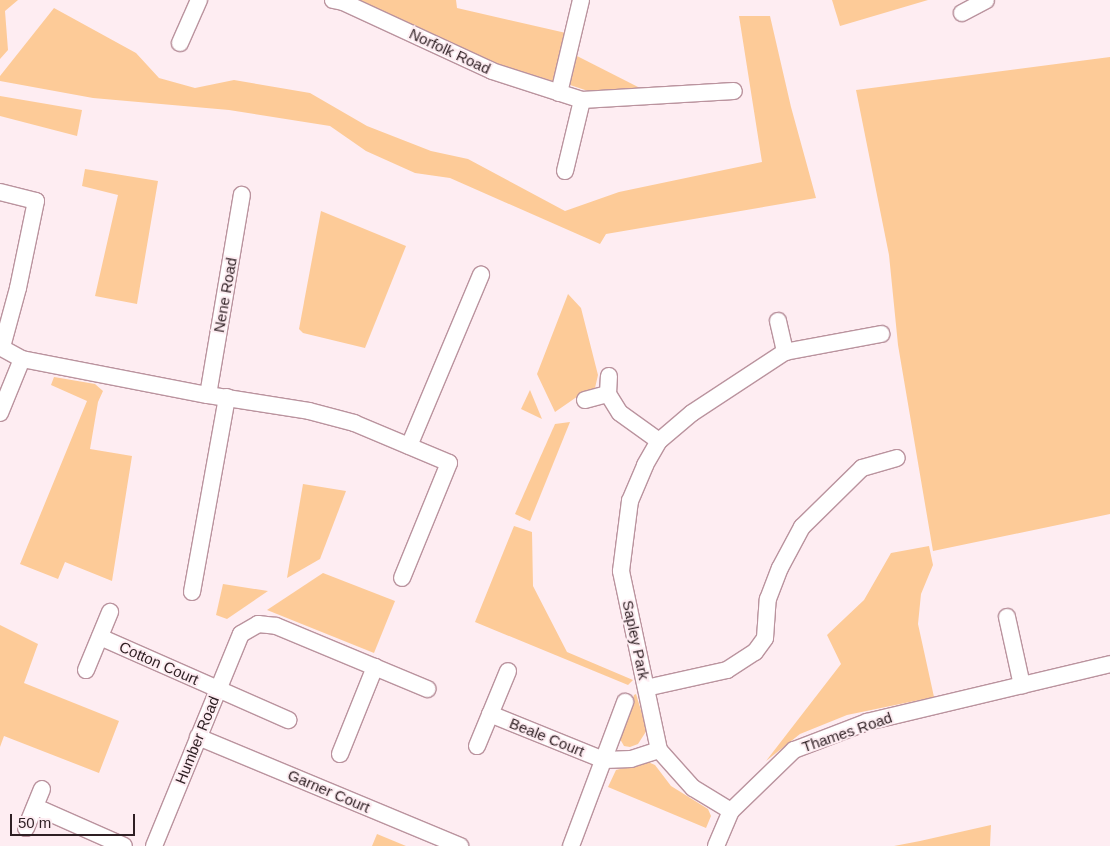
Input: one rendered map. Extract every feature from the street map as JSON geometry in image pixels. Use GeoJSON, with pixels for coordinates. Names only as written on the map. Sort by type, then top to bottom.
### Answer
{"type":"FeatureCollection","features":[{"type":"Feature","properties":{"kind":"street"},"geometry":{"type":"LineString","coordinates":[[180,43],[199,0]]}},
{"type":"Feature","properties":{"kind":"street"},"geometry":{"type":"LineString","coordinates":[[560,93],[580,0]]}},
{"type":"Feature","properties":{"kind":"street"},"geometry":{"type":"LineString","coordinates":[[962,13],[986,0]]}},
{"type":"Feature","properties":{"kind":"street","name":"Norfolk Road"},"geometry":{"type":"LineString","coordinates":[[340,1],[492,71],[582,100],[734,91]]}},
{"type":"Feature","properties":{"kind":"street"},"geometry":{"type":"LineString","coordinates":[[565,171],[582,100]]}},
{"type":"Feature","properties":{"kind":"street"},"geometry":{"type":"LineString","coordinates":[[0,192],[36,201],[18,288],[1,347],[22,359],[327,416],[354,423],[449,463],[402,578]]}},
{"type":"Feature","properties":{"kind":"street","name":"Nene Road"},"geometry":{"type":"LineString","coordinates":[[208,395],[242,195]]}},
{"type":"Feature","properties":{"kind":"street"},"geometry":{"type":"LineString","coordinates":[[409,446],[481,275]]}},
{"type":"Feature","properties":{"kind":"street"},"geometry":{"type":"LineString","coordinates":[[778,321],[785,352]]}},
{"type":"Feature","properties":{"kind":"street","name":"Sapley Park"},"geometry":{"type":"LineString","coordinates":[[731,811],[693,788],[659,750],[621,571],[630,501],[644,465],[659,441],[692,413],[785,352],[881,334]]}},
{"type":"Feature","properties":{"kind":"street"},"geometry":{"type":"LineString","coordinates":[[0,413],[22,359]]}},
{"type":"Feature","properties":{"kind":"street"},"geometry":{"type":"LineString","coordinates":[[609,376],[608,394],[620,413],[659,441]]}},
{"type":"Feature","properties":{"kind":"street"},"geometry":{"type":"LineString","coordinates":[[585,400],[608,394]]}},
{"type":"Feature","properties":{"kind":"street"},"geometry":{"type":"LineString","coordinates":[[192,592],[227,397]]}},
{"type":"Feature","properties":{"kind":"street"},"geometry":{"type":"LineString","coordinates":[[646,688],[727,670],[755,652],[765,638],[768,599],[780,568],[802,527],[862,468],[897,458]]}},
{"type":"Feature","properties":{"kind":"street"},"geometry":{"type":"LineString","coordinates":[[86,670],[110,612]]}},
{"type":"Feature","properties":{"kind":"street"},"geometry":{"type":"LineString","coordinates":[[1008,617],[1022,684]]}},
{"type":"Feature","properties":{"kind":"street","name":"Humber Road"},"geometry":{"type":"LineString","coordinates":[[154,846],[240,634],[258,624],[276,626],[375,667]]}},
{"type":"Feature","properties":{"kind":"street","name":"Cotton Court"},"geometry":{"type":"LineString","coordinates":[[100,637],[288,720]]}},
{"type":"Feature","properties":{"kind":"street","name":"Thames Road"},"geometry":{"type":"LineString","coordinates":[[716,846],[731,811],[794,750],[867,722],[1110,664]]}},
{"type":"Feature","properties":{"kind":"street"},"geometry":{"type":"LineString","coordinates":[[340,754],[375,667],[427,689]]}},
{"type":"Feature","properties":{"kind":"street","name":"Beale Court"},"geometry":{"type":"LineString","coordinates":[[477,746],[508,671]]}},
{"type":"Feature","properties":{"kind":"street","name":"Beale Court"},"geometry":{"type":"LineString","coordinates":[[604,760],[625,702]]}},
{"type":"Feature","properties":{"kind":"street","name":"Beale Court"},"geometry":{"type":"LineString","coordinates":[[490,714],[604,760],[631,759],[659,750]]}},
{"type":"Feature","properties":{"kind":"street","name":"Garner Court"},"geometry":{"type":"LineString","coordinates":[[198,737],[460,846]]}},
{"type":"Feature","properties":{"kind":"street"},"geometry":{"type":"LineString","coordinates":[[571,846],[604,760]]}},
{"type":"Feature","properties":{"kind":"street"},"geometry":{"type":"LineString","coordinates":[[26,828],[42,789]]}},
{"type":"Feature","properties":{"kind":"street"},"geometry":{"type":"LineString","coordinates":[[36,807],[124,846]]}},
{"type":"Feature","properties":{"kind":"shaded area"},"geometry":{"type":"Polygon","coordinates":[[[0,0],[18,0],[5,11],[8,50],[0,59],[0,0]]]}},
{"type":"Feature","properties":{"kind":"shaded area"},"geometry":{"type":"Polygon","coordinates":[[[359,0],[456,0],[457,8],[566,33],[556,82],[489,61],[359,0]]]}},
{"type":"Feature","properties":{"kind":"shaded area"},"geometry":{"type":"Polygon","coordinates":[[[832,0],[928,0],[840,26],[832,0]]]}},
{"type":"Feature","properties":{"kind":"shaded area"},"geometry":{"type":"Polygon","coordinates":[[[54,8],[136,53],[159,78],[195,88],[234,80],[310,93],[367,126],[431,151],[468,159],[565,211],[619,192],[762,162],[739,16],[770,16],[791,107],[816,198],[606,234],[600,244],[450,178],[415,173],[366,151],[330,126],[229,110],[93,98],[0,81],[0,76],[54,8]]]}},
{"type":"Feature","properties":{"kind":"shaded area"},"geometry":{"type":"Polygon","coordinates":[[[577,56],[640,88],[588,91],[570,85],[577,56]]]}},
{"type":"Feature","properties":{"kind":"shaded area"},"geometry":{"type":"Polygon","coordinates":[[[1110,57],[1110,514],[933,551],[898,345],[889,255],[856,90],[1110,57]]]}},
{"type":"Feature","properties":{"kind":"shaded area"},"geometry":{"type":"Polygon","coordinates":[[[0,96],[82,110],[77,136],[0,116],[0,96]]]}},
{"type":"Feature","properties":{"kind":"shaded area"},"geometry":{"type":"Polygon","coordinates":[[[85,169],[158,181],[137,304],[95,296],[118,195],[82,186],[85,169]]]}},
{"type":"Feature","properties":{"kind":"shaded area"},"geometry":{"type":"Polygon","coordinates":[[[321,211],[406,246],[365,348],[303,333],[299,329],[321,211]]]}},
{"type":"Feature","properties":{"kind":"shaded area"},"geometry":{"type":"Polygon","coordinates":[[[568,294],[581,308],[598,375],[595,388],[581,394],[555,412],[537,374],[568,294]]]}},
{"type":"Feature","properties":{"kind":"shaded area"},"geometry":{"type":"Polygon","coordinates":[[[54,377],[95,384],[103,391],[98,402],[90,449],[132,456],[112,581],[65,562],[58,579],[20,564],[87,401],[51,385],[54,377]]]}},
{"type":"Feature","properties":{"kind":"shaded area"},"geometry":{"type":"Polygon","coordinates":[[[530,390],[542,419],[521,409],[530,390]]]}},
{"type":"Feature","properties":{"kind":"shaded area"},"geometry":{"type":"Polygon","coordinates":[[[570,422],[530,521],[515,514],[555,424],[570,422]]]}},
{"type":"Feature","properties":{"kind":"shaded area"},"geometry":{"type":"Polygon","coordinates":[[[303,484],[346,491],[320,559],[287,578],[303,484]]]}},
{"type":"Feature","properties":{"kind":"shaded area"},"geometry":{"type":"Polygon","coordinates":[[[514,526],[532,532],[533,586],[567,652],[633,680],[628,685],[475,622],[514,526]]]}},
{"type":"Feature","properties":{"kind":"shaded area"},"geometry":{"type":"Polygon","coordinates":[[[929,546],[933,565],[921,594],[918,624],[934,697],[847,715],[800,734],[766,761],[841,664],[827,635],[864,600],[891,553],[929,546]]]}},
{"type":"Feature","properties":{"kind":"shaded area"},"geometry":{"type":"Polygon","coordinates":[[[323,573],[395,601],[374,653],[267,610],[323,573]]]}},
{"type":"Feature","properties":{"kind":"shaded area"},"geometry":{"type":"Polygon","coordinates":[[[223,584],[268,591],[227,619],[216,615],[223,584]]]}},
{"type":"Feature","properties":{"kind":"shaded area"},"geometry":{"type":"Polygon","coordinates":[[[0,625],[38,644],[24,683],[119,721],[99,773],[4,736],[0,747],[0,625]]]}},
{"type":"Feature","properties":{"kind":"shaded area"},"geometry":{"type":"Polygon","coordinates":[[[636,694],[647,730],[638,744],[630,747],[624,746],[620,739],[634,695],[636,694]]]}},
{"type":"Feature","properties":{"kind":"shaded area"},"geometry":{"type":"Polygon","coordinates":[[[648,762],[655,765],[671,786],[708,809],[711,816],[706,828],[608,787],[616,770],[648,762]]]}},
{"type":"Feature","properties":{"kind":"shaded area"},"geometry":{"type":"Polygon","coordinates":[[[991,825],[990,846],[894,846],[920,841],[991,825]]]}},
{"type":"Feature","properties":{"kind":"shaded area"},"geometry":{"type":"Polygon","coordinates":[[[377,834],[406,846],[372,846],[377,834]]]}}]}
